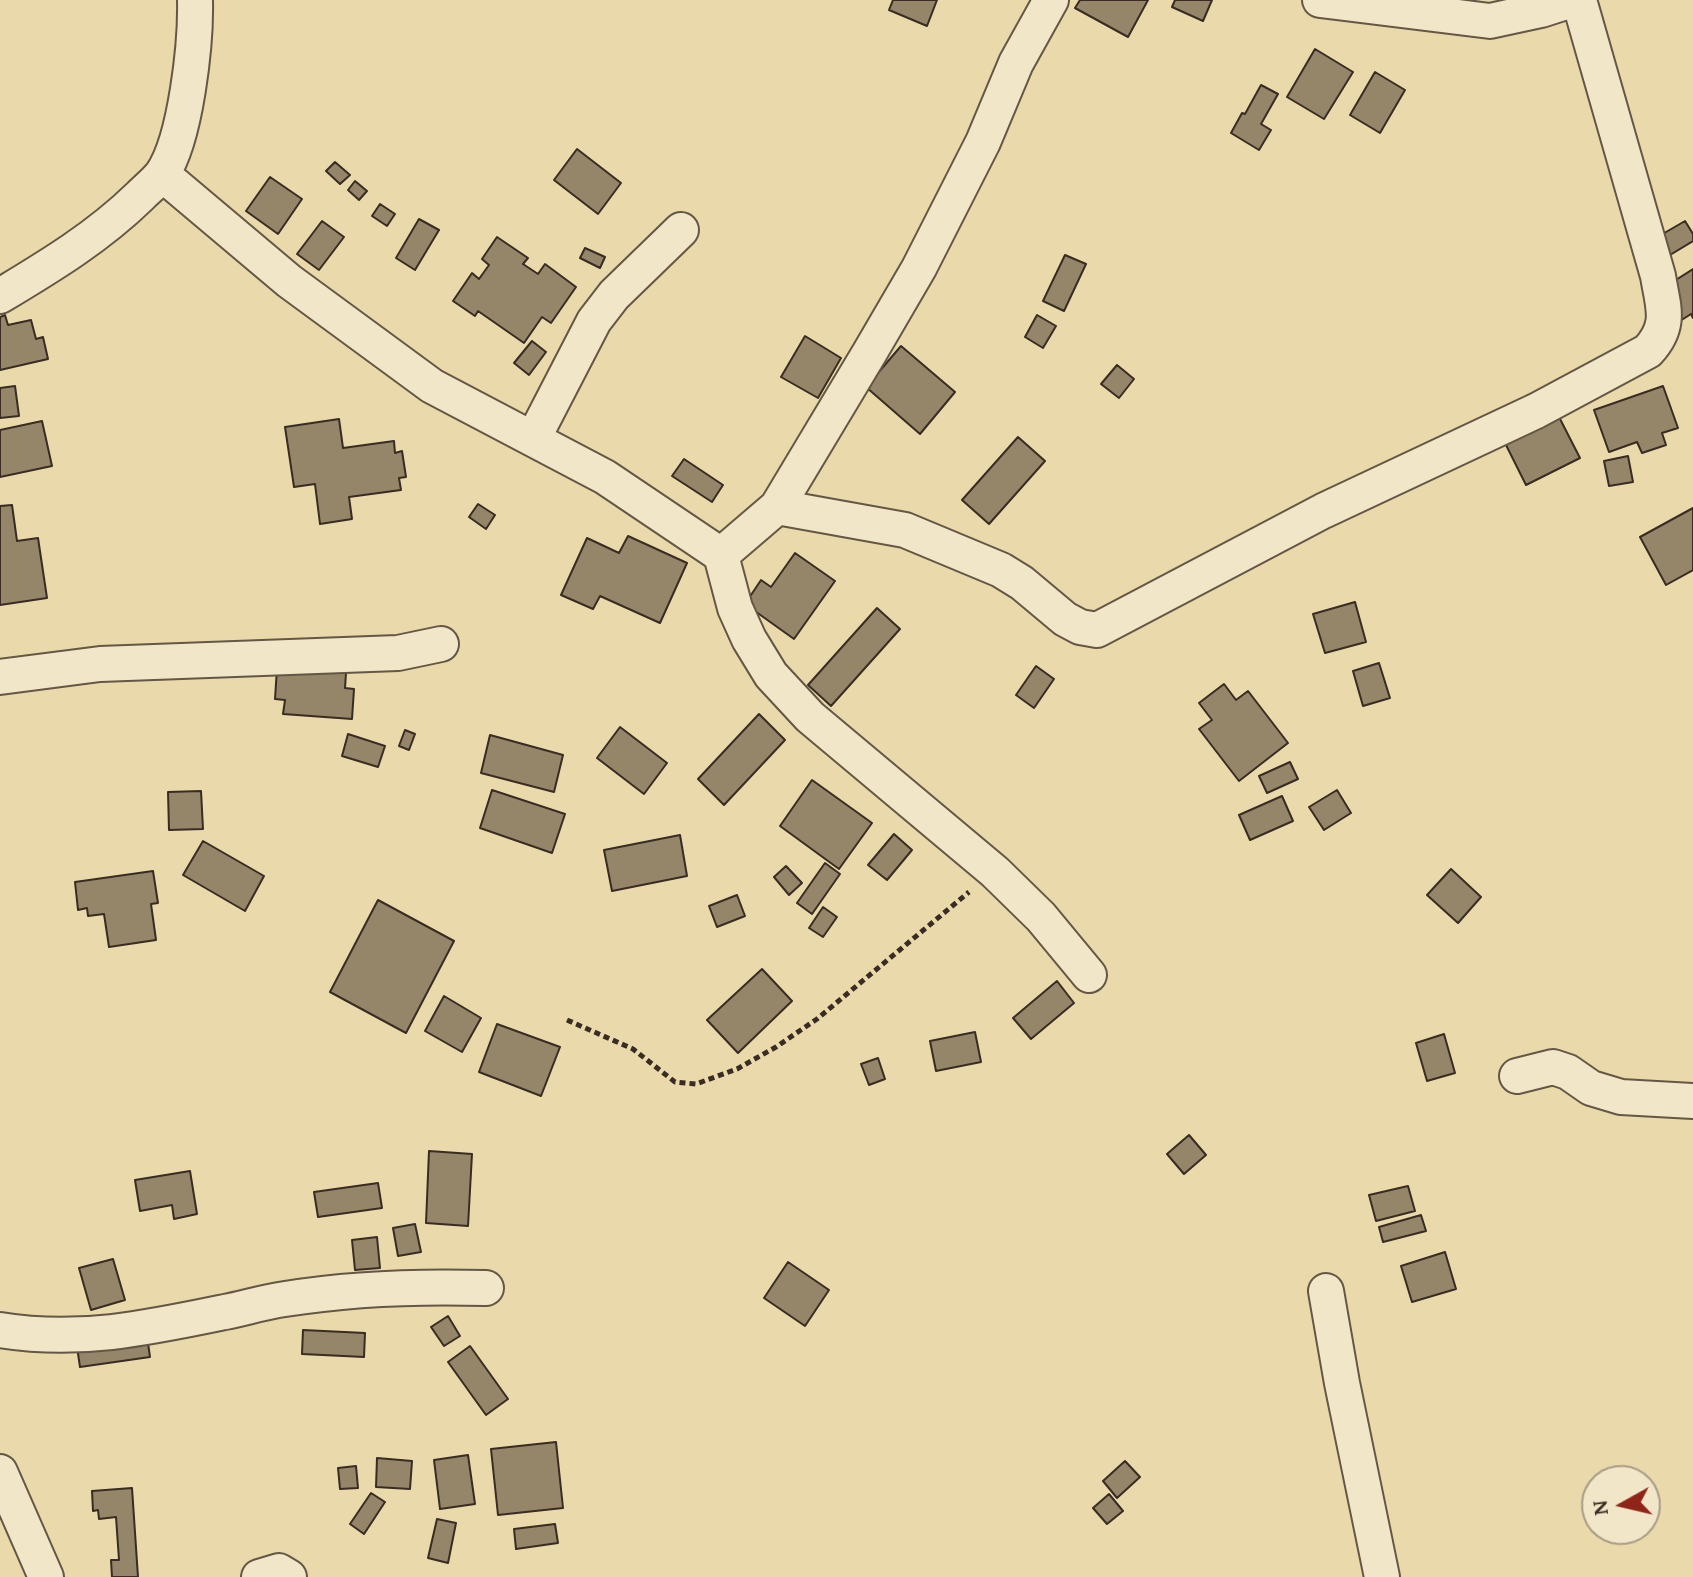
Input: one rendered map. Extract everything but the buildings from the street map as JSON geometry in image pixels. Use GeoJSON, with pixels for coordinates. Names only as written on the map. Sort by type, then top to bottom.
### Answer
{"type":"FeatureCollection","features":[{"type":"Feature","properties":{"kind":"street"},"geometry":{"type":"LineString","coordinates":[[0,296],[68,255],[118,217],[162,174],[175,146],[186,99],[195,0]]}},
{"type":"Feature","properties":{"kind":"street"},"geometry":{"type":"LineString","coordinates":[[721,555],[777,507],[919,268],[983,142],[1016,63],[1051,0]]}},
{"type":"Feature","properties":{"kind":"street"},"geometry":{"type":"LineString","coordinates":[[1320,0],[1490,21],[1572,0]]}},
{"type":"Feature","properties":{"kind":"street"},"geometry":{"type":"LineString","coordinates":[[777,507],[905,530],[1001,570],[1022,583],[1065,619],[1080,627],[1097,630],[1323,511],[1536,411],[1648,351],[1660,338],[1665,322],[1658,276],[1579,0]]}},
{"type":"Feature","properties":{"kind":"street"},"geometry":{"type":"LineString","coordinates":[[162,174],[289,281],[432,386],[605,477],[721,555],[735,608],[771,675],[810,717],[995,872],[1041,917],[1089,975]]}},
{"type":"Feature","properties":{"kind":"street"},"geometry":{"type":"LineString","coordinates":[[533,439],[594,321],[614,295],[681,230]]}},
{"type":"Feature","properties":{"kind":"street"},"geometry":{"type":"LineString","coordinates":[[0,677],[100,664],[398,653],[441,644]]}},
{"type":"Feature","properties":{"kind":"street"},"geometry":{"type":"LineString","coordinates":[[1517,1076],[1553,1067],[1568,1072],[1591,1088],[1621,1097],[1693,1101]]}},
{"type":"Feature","properties":{"kind":"street"},"geometry":{"type":"LineString","coordinates":[[0,1330],[31,1335],[91,1336],[281,1299],[347,1290],[429,1285],[486,1288]]}},
{"type":"Feature","properties":{"kind":"street"},"geometry":{"type":"LineString","coordinates":[[1326,1291],[1382,1577]]}},
{"type":"Feature","properties":{"kind":"street"},"geometry":{"type":"LineString","coordinates":[[0,1472],[46,1577]]}},
{"type":"Feature","properties":{"kind":"street"},"geometry":{"type":"LineString","coordinates":[[259,1577],[279,1571],[289,1577]]}},
{"type":"Feature","properties":{"kind":"path"},"geometry":{"type":"LineString","coordinates":[[567,1020],[633,1049],[675,1082],[696,1084],[737,1069],[817,1019],[924,927],[995,872]]}}]}
